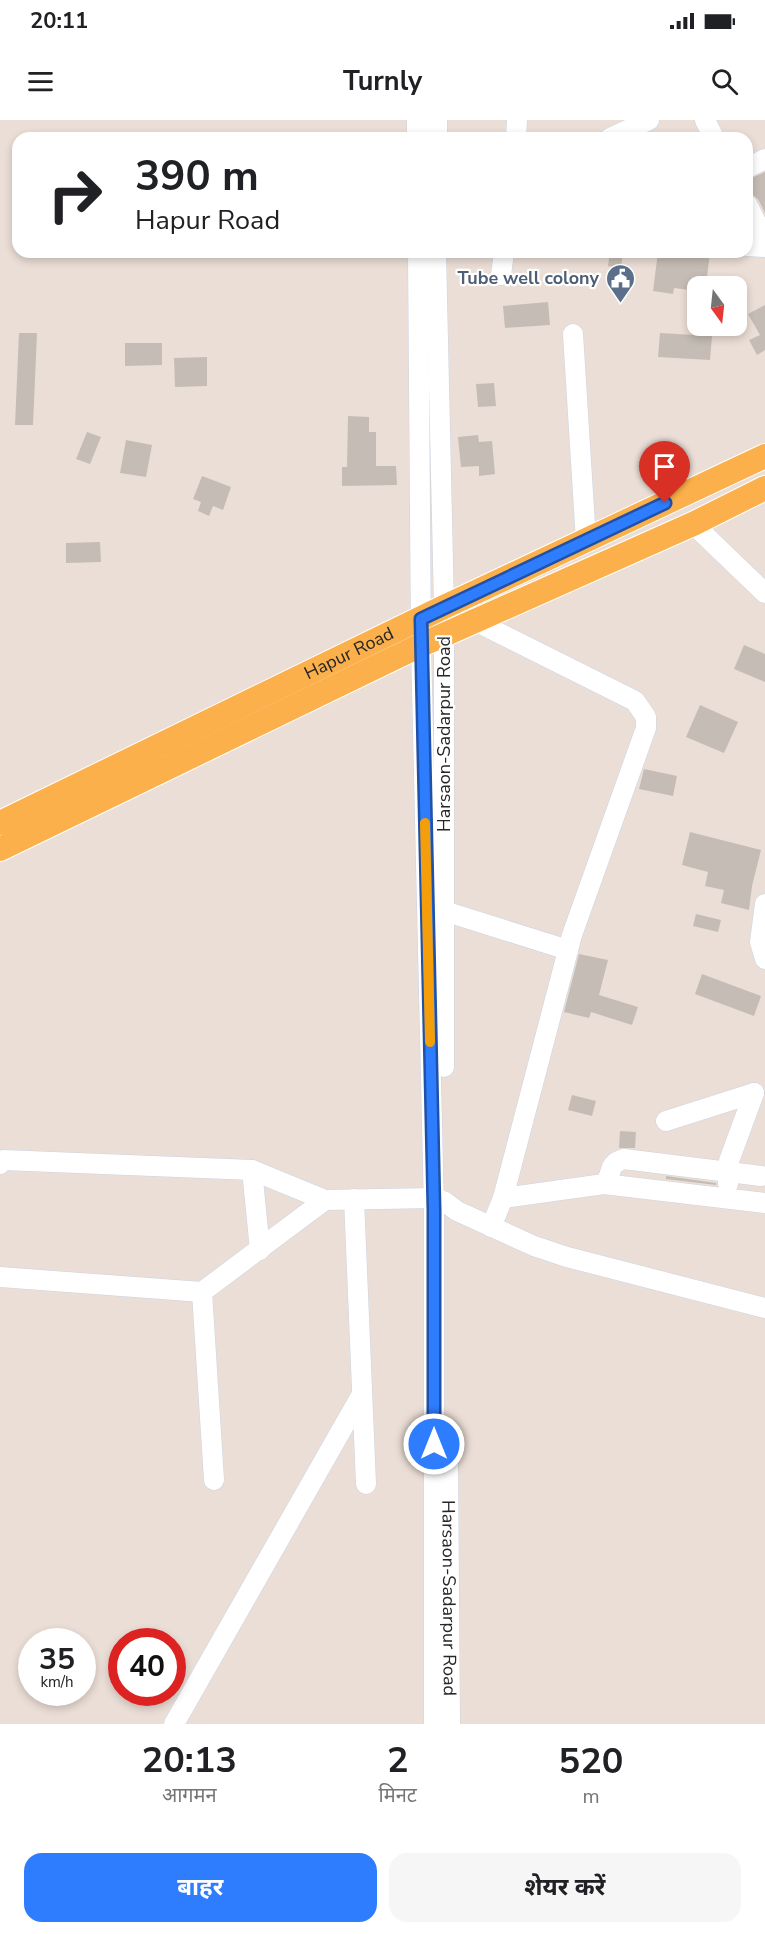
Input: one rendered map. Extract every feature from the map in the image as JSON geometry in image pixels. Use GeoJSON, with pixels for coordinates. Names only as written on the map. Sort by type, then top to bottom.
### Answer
{"type":"FeatureCollection","features":[{"type":"Feature","properties":{"kind":"main road","name":"Hapur Road"},"geometry":{"type":"LineString","coordinates":[[0,823],[444,607],[765,456]]}},
{"type":"Feature","properties":{"kind":"main road","name":"Hapur Road"},"geometry":{"type":"LineString","coordinates":[[0,849],[421,645],[693,524],[765,488]]}},
{"type":"Feature","properties":{"kind":"street"},"geometry":{"type":"LineString","coordinates":[[623,132],[650,120]]}},
{"type":"Feature","properties":{"kind":"street"},"geometry":{"type":"LineString","coordinates":[[753,216],[765,240]]}},
{"type":"Feature","properties":{"kind":"street","name":"Harsaon-Sadarpur Road"},"geometry":{"type":"LineString","coordinates":[[418,258],[421,645],[440,1200],[450,1724]]}},
{"type":"Feature","properties":{"kind":"street","name":"Harsaon-Sadarpur Road"},"geometry":{"type":"LineString","coordinates":[[434,1724],[444,911],[444,607],[436,258]]}},
{"type":"Feature","properties":{"kind":"street"},"geometry":{"type":"LineString","coordinates":[[501,275],[503,258]]}},
{"type":"Feature","properties":{"kind":"street"},"geometry":{"type":"LineString","coordinates":[[573,334],[586,540]]}},
{"type":"Feature","properties":{"kind":"street"},"geometry":{"type":"LineString","coordinates":[[693,524],[765,593]]}},
{"type":"Feature","properties":{"kind":"street"},"geometry":{"type":"LineString","coordinates":[[475,621],[635,701],[646,717],[646,728],[568,950],[503,1198],[491,1227]]}},
{"type":"Feature","properties":{"kind":"street"},"geometry":{"type":"LineString","coordinates":[[765,904],[760,942],[765,959]]}},
{"type":"Feature","properties":{"kind":"street"},"geometry":{"type":"LineString","coordinates":[[444,911],[568,950]]}},
{"type":"Feature","properties":{"kind":"street"},"geometry":{"type":"LineString","coordinates":[[666,1121],[754,1093],[729,1161],[727,1199]]}},
{"type":"Feature","properties":{"kind":"street"},"geometry":{"type":"LineString","coordinates":[[604,1184],[612,1165],[624,1159],[761,1176]]}},
{"type":"Feature","properties":{"kind":"street"},"geometry":{"type":"LineString","coordinates":[[0,1164],[3,1160],[252,1170],[325,1200],[354,1198],[440,1200],[491,1227],[534,1246],[567,1257],[765,1308]]}},
{"type":"Feature","properties":{"kind":"street"},"geometry":{"type":"LineString","coordinates":[[252,1170],[260,1250]]}},
{"type":"Feature","properties":{"kind":"street"},"geometry":{"type":"LineString","coordinates":[[503,1198],[604,1184],[765,1203]]}},
{"type":"Feature","properties":{"kind":"street"},"geometry":{"type":"LineString","coordinates":[[354,1198],[366,1484]]}},
{"type":"Feature","properties":{"kind":"street"},"geometry":{"type":"LineString","coordinates":[[0,1277],[202,1292],[325,1200]]}},
{"type":"Feature","properties":{"kind":"street"},"geometry":{"type":"LineString","coordinates":[[202,1292],[214,1480]]}},
{"type":"Feature","properties":{"kind":"street"},"geometry":{"type":"LineString","coordinates":[[174,1724],[362,1394]]}},
{"type":"Feature","properties":{"kind":"building"},"geometry":{"type":"Polygon","coordinates":[[[765,172],[765,213],[758,199],[753,195],[753,177],[765,172]]]}},
{"type":"Feature","properties":{"kind":"building"},"geometry":{"type":"Polygon","coordinates":[[[609,258],[622,258],[621,268],[608,266],[609,258]]]}},
{"type":"Feature","properties":{"kind":"building"},"geometry":{"type":"Polygon","coordinates":[[[657,258],[709,258],[707,276],[687,276],[687,290],[674,288],[673,294],[653,291],[657,258]]]}},
{"type":"Feature","properties":{"kind":"building"},"geometry":{"type":"Polygon","coordinates":[[[548,302],[550,325],[505,328],[503,306],[548,302]]]}},
{"type":"Feature","properties":{"kind":"building"},"geometry":{"type":"Polygon","coordinates":[[[765,305],[765,350],[757,355],[749,340],[760,335],[748,314],[765,305]]]}},
{"type":"Feature","properties":{"kind":"building"},"geometry":{"type":"Polygon","coordinates":[[[19,333],[37,333],[33,425],[15,425],[19,333]]]}},
{"type":"Feature","properties":{"kind":"building"},"geometry":{"type":"Polygon","coordinates":[[[660,333],[712,336],[710,360],[658,357],[660,333]]]}},
{"type":"Feature","properties":{"kind":"building"},"geometry":{"type":"Polygon","coordinates":[[[125,343],[162,343],[162,365],[125,366],[125,343]]]}},
{"type":"Feature","properties":{"kind":"building"},"geometry":{"type":"Polygon","coordinates":[[[207,357],[207,386],[175,387],[174,358],[207,357]]]}},
{"type":"Feature","properties":{"kind":"building"},"geometry":{"type":"Polygon","coordinates":[[[494,383],[496,406],[478,407],[476,384],[494,383]]]}},
{"type":"Feature","properties":{"kind":"building"},"geometry":{"type":"Polygon","coordinates":[[[348,416],[369,417],[369,432],[376,432],[376,466],[396,466],[397,485],[342,486],[342,467],[347,467],[348,416]]]}},
{"type":"Feature","properties":{"kind":"building"},"geometry":{"type":"Polygon","coordinates":[[[87,432],[101,437],[90,464],[76,459],[87,432]]]}},
{"type":"Feature","properties":{"kind":"building"},"geometry":{"type":"Polygon","coordinates":[[[478,435],[479,442],[492,441],[495,474],[479,476],[479,466],[461,467],[458,437],[478,435]]]}},
{"type":"Feature","properties":{"kind":"building"},"geometry":{"type":"Polygon","coordinates":[[[126,440],[152,445],[146,477],[120,473],[126,440]]]}},
{"type":"Feature","properties":{"kind":"building"},"geometry":{"type":"Polygon","coordinates":[[[202,476],[231,487],[223,510],[213,506],[209,516],[198,511],[201,502],[193,499],[202,476]]]}},
{"type":"Feature","properties":{"kind":"building"},"geometry":{"type":"Polygon","coordinates":[[[100,542],[101,562],[66,563],[66,543],[100,542]]]}},
{"type":"Feature","properties":{"kind":"building"},"geometry":{"type":"Polygon","coordinates":[[[744,645],[765,654],[765,682],[734,669],[744,645]]]}},
{"type":"Feature","properties":{"kind":"building"},"geometry":{"type":"Polygon","coordinates":[[[700,705],[738,722],[724,753],[686,737],[700,705]]]}},
{"type":"Feature","properties":{"kind":"building"},"geometry":{"type":"Polygon","coordinates":[[[644,769],[677,776],[673,796],[639,789],[644,769]]]}},
{"type":"Feature","properties":{"kind":"building"},"geometry":{"type":"Polygon","coordinates":[[[690,832],[761,850],[749,910],[721,903],[724,890],[705,886],[708,872],[682,865],[690,832]]]}},
{"type":"Feature","properties":{"kind":"building"},"geometry":{"type":"Polygon","coordinates":[[[696,914],[721,920],[718,932],[693,926],[696,914]]]}},
{"type":"Feature","properties":{"kind":"building"},"geometry":{"type":"Polygon","coordinates":[[[579,954],[608,960],[599,995],[638,1007],[632,1025],[591,1012],[589,1018],[564,1012],[579,954]]]}},
{"type":"Feature","properties":{"kind":"building"},"geometry":{"type":"Polygon","coordinates":[[[702,974],[761,996],[754,1016],[695,994],[702,974]]]}},
{"type":"Feature","properties":{"kind":"building"},"geometry":{"type":"Polygon","coordinates":[[[572,1095],[596,1101],[592,1116],[568,1110],[572,1095]]]}},
{"type":"Feature","properties":{"kind":"building"},"geometry":{"type":"Polygon","coordinates":[[[620,1131],[636,1132],[635,1148],[619,1148],[620,1131]]]}},
{"type":"Feature","properties":{"kind":"building"},"geometry":{"type":"Polygon","coordinates":[[[666,1176],[716,1183],[716,1185],[666,1179],[666,1176]]]}},
{"type":"Feature","properties":{"kind":"slow traffic"},"geometry":{"type":"LineString","coordinates":[[425,823],[430,1042]]}},
{"type":"Feature","properties":{"kind":"place","name":"Tube well colony"},"geometry":{"type":"Point","coordinates":[620,304]}},
{"type":"Feature","properties":{"kind":"route"},"geometry":{"type":"LineString","coordinates":[[434,1444],[434,1210],[421,619],[665,503]]}}]}
